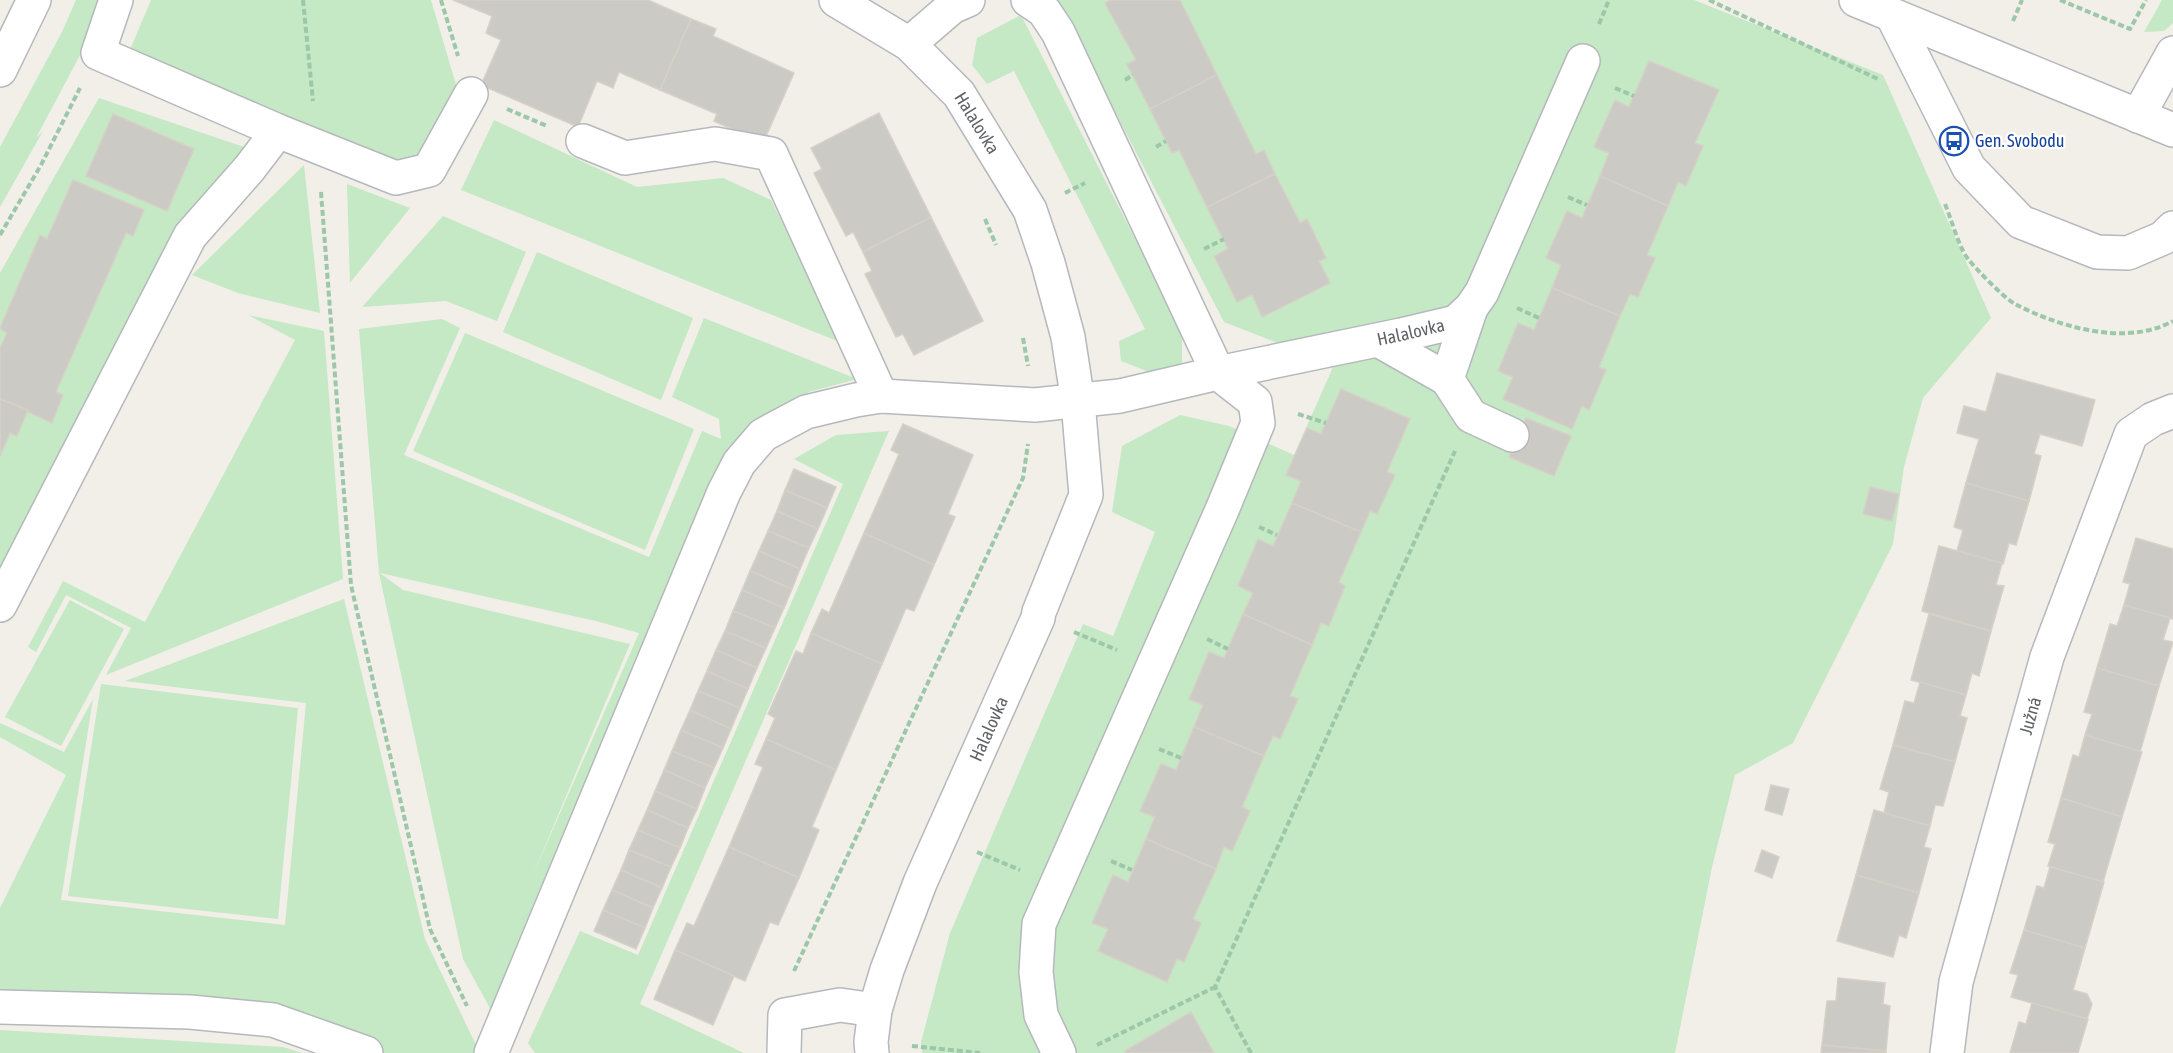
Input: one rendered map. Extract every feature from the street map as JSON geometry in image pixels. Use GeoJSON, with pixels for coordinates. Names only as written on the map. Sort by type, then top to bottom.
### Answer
{"type":"FeatureCollection","features":[{"type":"Feature","properties":{"kind":"street"},"geometry":{"type":"LineString","coordinates":[[0,70],[34,0]]}},
{"type":"Feature","properties":{"kind":"street"},"geometry":{"type":"LineString","coordinates":[[116,0],[98,53],[278,131],[396,178],[429,170],[471,94]]}},
{"type":"Feature","properties":{"kind":"street","name":"Halalovka"},"geometry":{"type":"LineString","coordinates":[[836,0],[853,8],[909,44],[959,94],[1030,210],[1048,263],[1068,337],[1078,402],[1086,495],[1038,618],[941,837],[887,970],[873,1035]]}},
{"type":"Feature","properties":{"kind":"street"},"geometry":{"type":"LineString","coordinates":[[909,44],[952,8],[968,0]]}},
{"type":"Feature","properties":{"kind":"street"},"geometry":{"type":"LineString","coordinates":[[1028,0],[1044,11],[1058,32],[1218,373],[1255,402],[1258,423],[1222,510],[1039,924],[1036,972],[1041,1015],[1075,1050]]}},
{"type":"Feature","properties":{"kind":"street"},"geometry":{"type":"LineString","coordinates":[[1856,0],[2173,130]]}},
{"type":"Feature","properties":{"kind":"street"},"geometry":{"type":"LineString","coordinates":[[1892,15],[1969,168],[2021,222],[2097,252],[2128,253],[2163,238],[2173,228]]}},
{"type":"Feature","properties":{"kind":"street"},"geometry":{"type":"LineString","coordinates":[[2138,116],[2173,53]]}},
{"type":"Feature","properties":{"kind":"street","name":"Halalovka"},"geometry":{"type":"LineString","coordinates":[[1078,402],[1120,396],[1456,322],[1471,309],[1482,292],[1583,61]]}},
{"type":"Feature","properties":{"kind":"street"},"geometry":{"type":"LineString","coordinates":[[0,605],[190,237],[249,169],[278,131]]}},
{"type":"Feature","properties":{"kind":"street"},"geometry":{"type":"LineString","coordinates":[[584,141],[625,158],[716,144],[771,154],[881,396]]}},
{"type":"Feature","properties":{"kind":"street"},"geometry":{"type":"LineString","coordinates":[[1447,379],[1471,309]]}},
{"type":"Feature","properties":{"kind":"street"},"geometry":{"type":"LineString","coordinates":[[1378,340],[1447,379],[1471,416],[1512,435]]}},
{"type":"Feature","properties":{"kind":"street"},"geometry":{"type":"LineString","coordinates":[[493,1046],[711,525],[739,463],[763,435],[806,412],[881,396],[1035,405],[1078,402]]}},
{"type":"Feature","properties":{"kind":"street","name":"Južná"},"geometry":{"type":"LineString","coordinates":[[1947,1053],[1956,982],[2047,657],[2131,434],[2153,419],[2173,411]]}},
{"type":"Feature","properties":{"kind":"street"},"geometry":{"type":"LineString","coordinates":[[784,1053],[785,1015],[840,1005],[873,1035]]}},
{"type":"Feature","properties":{"kind":"street"},"geometry":{"type":"LineString","coordinates":[[0,1008],[190,1012],[273,1020],[366,1053]]}},
{"type":"Feature","properties":{"kind":"path"},"geometry":{"type":"LineString","coordinates":[[303,0],[317,147],[351,585],[430,929],[475,1022],[493,1046]]}},
{"type":"Feature","properties":{"kind":"path"},"geometry":{"type":"LineString","coordinates":[[1599,25],[1609,0]]}},
{"type":"Feature","properties":{"kind":"path"},"geometry":{"type":"LineString","coordinates":[[2060,0],[2130,29],[2146,0]]}},
{"type":"Feature","properties":{"kind":"path"},"geometry":{"type":"LineString","coordinates":[[0,235],[40,165],[98,53]]}},
{"type":"Feature","properties":{"kind":"path"},"geometry":{"type":"LineString","coordinates":[[984,218],[998,250]]}},
{"type":"Feature","properties":{"kind":"path"},"geometry":{"type":"LineString","coordinates":[[785,1015],[787,987],[1023,478],[1035,405],[1023,337]]}},
{"type":"Feature","properties":{"kind":"path"},"geometry":{"type":"LineString","coordinates":[[1075,1050],[1215,987],[1471,416]]}},
{"type":"Feature","properties":{"kind":"path"},"geometry":{"type":"LineString","coordinates":[[1038,618],[1154,664]]}},
{"type":"Feature","properties":{"kind":"path"},"geometry":{"type":"LineString","coordinates":[[941,837],[1056,885]]}},
{"type":"Feature","properties":{"kind":"path"},"geometry":{"type":"LineString","coordinates":[[1215,987],[1251,1053]]}},
{"type":"Feature","properties":{"kind":"path"},"geometry":{"type":"LineString","coordinates":[[873,1035],[980,1053]]}},
{"type":"Feature","properties":{"kind":"green space"},"geometry":{"type":"Polygon","coordinates":[[[76,0],[106,0],[87,42],[36,138],[43,131],[0,207],[0,147],[62,32],[76,0]]]}},
{"type":"Feature","properties":{"kind":"green space"},"geometry":{"type":"Polygon","coordinates":[[[151,0],[431,0],[459,95],[424,158],[396,168],[127,57],[151,0]]]}},
{"type":"Feature","properties":{"kind":"green space"},"geometry":{"type":"Polygon","coordinates":[[[1057,0],[1694,0],[1883,75],[1991,318],[1923,398],[1904,467],[1893,544],[1793,743],[1735,775],[1712,867],[1675,1053],[922,1053],[921,1042],[950,933],[1083,624],[1113,636],[1155,532],[1112,512],[1122,446],[1180,415],[1229,426],[1294,455],[1334,365],[1224,322],[1057,0]]]}},
{"type":"Feature","properties":{"kind":"green space"},"geometry":{"type":"Polygon","coordinates":[[[2162,0],[2173,0],[2173,23],[2164,31],[2144,32],[2162,0]]]}},
{"type":"Feature","properties":{"kind":"green space"},"geometry":{"type":"Polygon","coordinates":[[[1021,15],[1182,331],[1182,363],[1149,372],[1121,361],[1119,341],[1145,329],[1014,71],[987,84],[972,65],[977,38],[1021,15]]]}},
{"type":"Feature","properties":{"kind":"green space"},"geometry":{"type":"Polygon","coordinates":[[[99,98],[250,149],[177,229],[0,569],[0,273],[99,98]]]}},
{"type":"Feature","properties":{"kind":"green space"},"geometry":{"type":"Polygon","coordinates":[[[494,120],[637,187],[723,178],[771,200],[842,343],[461,190],[494,120]]]}},
{"type":"Feature","properties":{"kind":"green space"},"geometry":{"type":"Polygon","coordinates":[[[304,165],[320,313],[238,293],[192,275],[304,165]]]}},
{"type":"Feature","properties":{"kind":"green space"},"geometry":{"type":"Polygon","coordinates":[[[347,184],[410,208],[350,283],[347,184]]]}},
{"type":"Feature","properties":{"kind":"green space"},"geometry":{"type":"Polygon","coordinates":[[[443,216],[526,252],[497,321],[446,301],[362,307],[443,216]]]}},
{"type":"Feature","properties":{"kind":"green space"},"geometry":{"type":"Polygon","coordinates":[[[537,252],[693,318],[661,400],[503,332],[537,252]]]}},
{"type":"Feature","properties":{"kind":"green space"},"geometry":{"type":"Polygon","coordinates":[[[248,315],[324,331],[343,579],[106,675],[131,628],[66,595],[36,652],[28,647],[63,581],[145,622],[295,340],[248,315]]]}},
{"type":"Feature","properties":{"kind":"green space"},"geometry":{"type":"Polygon","coordinates":[[[704,318],[857,379],[809,392],[750,434],[497,1021],[463,959],[379,573],[359,329],[442,319],[460,328],[404,455],[649,557],[702,431],[721,439],[719,419],[672,397],[704,318]],[[380,573],[403,590],[630,644],[532,877],[639,633],[596,621],[380,573]]]}},
{"type":"Feature","properties":{"kind":"green space"},"geometry":{"type":"Polygon","coordinates":[[[465,333],[694,429],[645,550],[413,451],[465,333]]]}},
{"type":"Feature","properties":{"kind":"green space"},"geometry":{"type":"Polygon","coordinates":[[[889,431],[640,1004],[744,1053],[535,1053],[528,1043],[580,931],[638,955],[843,484],[794,459],[836,435],[889,431]]]}},
{"type":"Feature","properties":{"kind":"green space"},"geometry":{"type":"Polygon","coordinates":[[[344,599],[425,939],[477,1047],[475,1053],[380,1053],[267,1008],[0,997],[0,908],[66,775],[0,737],[0,723],[64,752],[93,699],[61,900],[285,925],[306,703],[125,681],[344,599]]]}},
{"type":"Feature","properties":{"kind":"green space"},"geometry":{"type":"Polygon","coordinates":[[[70,600],[124,629],[61,746],[5,717],[70,600]]]}},
{"type":"Feature","properties":{"kind":"green space"},"geometry":{"type":"Polygon","coordinates":[[[101,684],[298,708],[278,919],[68,896],[101,684]]]}},
{"type":"Feature","properties":{"kind":"green space"},"geometry":{"type":"Polygon","coordinates":[[[0,1030],[283,1047],[302,1053],[0,1053],[0,1030]]]}},
{"type":"Feature","properties":{"kind":"building"},"geometry":{"type":"Polygon","coordinates":[[[453,0],[648,0],[691,19],[660,90],[619,72],[613,88],[597,81],[578,127],[481,85],[501,40],[486,33],[492,16],[453,0]]]}},
{"type":"Feature","properties":{"kind":"building"},"geometry":{"type":"Polygon","coordinates":[[[1110,0],[1180,0],[1217,75],[1150,109],[1127,64],[1136,60],[1105,3],[1110,0]]]}},
{"type":"Feature","properties":{"kind":"building"},"geometry":{"type":"Polygon","coordinates":[[[691,19],[716,29],[713,36],[794,73],[763,143],[714,121],[717,114],[660,90],[691,19]]]}},
{"type":"Feature","properties":{"kind":"building"},"geometry":{"type":"Polygon","coordinates":[[[1649,61],[1719,90],[1695,143],[1703,146],[1686,186],[1678,182],[1668,206],[1600,176],[1609,153],[1594,147],[1615,100],[1629,107],[1649,61]]]}},
{"type":"Feature","properties":{"kind":"building"},"geometry":{"type":"Polygon","coordinates":[[[1217,75],[1256,154],[1264,150],[1275,174],[1207,207],[1179,150],[1172,153],[1150,109],[1217,75]]]}},
{"type":"Feature","properties":{"kind":"building"},"geometry":{"type":"Polygon","coordinates":[[[879,113],[931,217],[863,252],[853,232],[846,236],[814,173],[822,169],[811,148],[879,113]]]}},
{"type":"Feature","properties":{"kind":"building"},"geometry":{"type":"Polygon","coordinates":[[[113,114],[194,149],[167,211],[86,176],[113,114]]]}},
{"type":"Feature","properties":{"kind":"building"},"geometry":{"type":"Polygon","coordinates":[[[1275,174],[1300,223],[1307,219],[1326,258],[1319,261],[1330,283],[1262,317],[1252,295],[1237,302],[1214,256],[1228,249],[1207,207],[1275,174]]]}},
{"type":"Feature","properties":{"kind":"building"},"geometry":{"type":"Polygon","coordinates":[[[1600,176],[1668,206],[1647,255],[1655,258],[1638,297],[1630,294],[1620,316],[1552,288],[1561,265],[1546,258],[1567,211],[1582,218],[1600,176]]]}},
{"type":"Feature","properties":{"kind":"building"},"geometry":{"type":"Polygon","coordinates":[[[73,180],[144,210],[133,236],[126,233],[56,392],[63,395],[52,423],[0,399],[0,348],[7,333],[0,328],[40,235],[47,239],[73,180]]]}},
{"type":"Feature","properties":{"kind":"building"},"geometry":{"type":"Polygon","coordinates":[[[931,217],[983,321],[914,355],[903,334],[896,337],[865,274],[872,271],[863,252],[931,217]]]}},
{"type":"Feature","properties":{"kind":"building"},"geometry":{"type":"Polygon","coordinates":[[[1552,288],[1620,316],[1599,367],[1606,370],[1589,410],[1582,406],[1572,429],[1503,399],[1513,377],[1498,371],[1518,323],[1534,330],[1552,288]]]}},
{"type":"Feature","properties":{"kind":"building"},"geometry":{"type":"Polygon","coordinates":[[[1997,373],[2095,400],[2082,446],[2040,434],[2034,454],[2041,456],[2029,501],[1966,483],[1979,439],[1957,433],[1964,406],[1986,412],[1997,373]]]}},
{"type":"Feature","properties":{"kind":"building"},"geometry":{"type":"Polygon","coordinates":[[[1341,389],[1410,419],[1387,472],[1395,475],[1377,514],[1370,511],[1361,532],[1292,503],[1301,481],[1286,475],[1307,428],[1321,434],[1341,389]]]}},
{"type":"Feature","properties":{"kind":"building"},"geometry":{"type":"Polygon","coordinates":[[[0,399],[28,410],[17,436],[10,433],[0,456],[0,399]]]}},
{"type":"Feature","properties":{"kind":"building"},"geometry":{"type":"Polygon","coordinates":[[[1526,418],[1571,436],[1554,476],[1509,457],[1526,418]]]}},
{"type":"Feature","properties":{"kind":"building"},"geometry":{"type":"Polygon","coordinates":[[[903,424],[973,455],[948,514],[955,517],[934,565],[864,533],[899,454],[891,450],[903,424]]]}},
{"type":"Feature","properties":{"kind":"building"},"geometry":{"type":"Polygon","coordinates":[[[794,469],[836,487],[827,508],[785,490],[794,469]]]}},
{"type":"Feature","properties":{"kind":"building"},"geometry":{"type":"Polygon","coordinates":[[[1966,483],[2029,501],[2016,545],[2009,543],[2003,564],[1957,551],[1963,530],[1954,527],[1966,483]]]}},
{"type":"Feature","properties":{"kind":"building"},"geometry":{"type":"Polygon","coordinates":[[[1870,487],[1899,494],[1892,521],[1863,514],[1870,487]]]}},
{"type":"Feature","properties":{"kind":"building"},"geometry":{"type":"Polygon","coordinates":[[[785,490],[827,508],[818,529],[777,511],[785,490]]]}},
{"type":"Feature","properties":{"kind":"building"},"geometry":{"type":"Polygon","coordinates":[[[1292,503],[1361,532],[1339,582],[1345,586],[1329,626],[1321,623],[1312,645],[1243,614],[1253,593],[1238,586],[1258,539],[1273,546],[1292,503]]]}},
{"type":"Feature","properties":{"kind":"building"},"geometry":{"type":"Polygon","coordinates":[[[777,511],[818,529],[809,548],[768,531],[777,511]]]}},
{"type":"Feature","properties":{"kind":"building"},"geometry":{"type":"Polygon","coordinates":[[[768,531],[809,548],[800,569],[759,551],[768,531]]]}},
{"type":"Feature","properties":{"kind":"building"},"geometry":{"type":"Polygon","coordinates":[[[864,533],[934,565],[914,611],[906,608],[882,664],[811,633],[822,609],[829,613],[864,533]]]}},
{"type":"Feature","properties":{"kind":"building"},"geometry":{"type":"Polygon","coordinates":[[[2136,538],[2173,549],[2173,619],[2124,605],[2130,584],[2123,582],[2136,538]]]}},
{"type":"Feature","properties":{"kind":"building"},"geometry":{"type":"Polygon","coordinates":[[[1939,546],[2002,563],[1996,585],[2004,586],[1991,631],[1922,611],[1939,546]]]}},
{"type":"Feature","properties":{"kind":"building"},"geometry":{"type":"Polygon","coordinates":[[[759,551],[800,569],[792,589],[750,571],[759,551]]]}},
{"type":"Feature","properties":{"kind":"building"},"geometry":{"type":"Polygon","coordinates":[[[750,571],[792,589],[784,608],[742,590],[750,571]]]}},
{"type":"Feature","properties":{"kind":"building"},"geometry":{"type":"Polygon","coordinates":[[[742,590],[784,608],[775,628],[733,611],[742,590]]]}},
{"type":"Feature","properties":{"kind":"building"},"geometry":{"type":"Polygon","coordinates":[[[2124,605],[2170,618],[2163,640],[2173,642],[2159,686],[2097,668],[2110,624],[2117,626],[2124,605]]]}},
{"type":"Feature","properties":{"kind":"building"},"geometry":{"type":"Polygon","coordinates":[[[733,611],[775,628],[766,648],[725,631],[733,611]]]}},
{"type":"Feature","properties":{"kind":"building"},"geometry":{"type":"Polygon","coordinates":[[[1243,614],[1312,645],[1290,696],[1298,699],[1280,739],[1273,736],[1264,756],[1194,727],[1203,705],[1189,699],[1209,652],[1224,658],[1243,614]]]}},
{"type":"Feature","properties":{"kind":"building"},"geometry":{"type":"Polygon","coordinates":[[[1929,614],[1991,631],[1979,676],[1972,673],[1966,695],[1911,680],[1929,614]]]}},
{"type":"Feature","properties":{"kind":"building"},"geometry":{"type":"Polygon","coordinates":[[[725,631],[766,648],[757,668],[716,650],[725,631]]]}},
{"type":"Feature","properties":{"kind":"building"},"geometry":{"type":"Polygon","coordinates":[[[811,633],[882,664],[836,770],[766,739],[775,718],[768,714],[796,651],[803,654],[811,633]]]}},
{"type":"Feature","properties":{"kind":"building"},"geometry":{"type":"Polygon","coordinates":[[[716,650],[757,668],[748,689],[707,671],[716,650]]]}},
{"type":"Feature","properties":{"kind":"building"},"geometry":{"type":"Polygon","coordinates":[[[2097,668],[2159,686],[2140,752],[2085,735],[2092,714],[2084,712],[2097,668]]]}},
{"type":"Feature","properties":{"kind":"building"},"geometry":{"type":"Polygon","coordinates":[[[707,671],[748,689],[740,708],[698,691],[707,671]]]}},
{"type":"Feature","properties":{"kind":"building"},"geometry":{"type":"Polygon","coordinates":[[[1920,682],[1966,695],[1960,716],[1967,718],[1955,762],[1893,745],[1905,701],[1914,703],[1920,682]]]}},
{"type":"Feature","properties":{"kind":"building"},"geometry":{"type":"Polygon","coordinates":[[[698,691],[740,708],[731,729],[690,710],[698,691]]]}},
{"type":"Feature","properties":{"kind":"building"},"geometry":{"type":"Polygon","coordinates":[[[690,710],[731,729],[723,748],[681,730],[690,710]]]}},
{"type":"Feature","properties":{"kind":"building"},"geometry":{"type":"Polygon","coordinates":[[[1194,727],[1264,756],[1242,807],[1250,811],[1232,851],[1224,847],[1216,869],[1146,839],[1155,817],[1140,811],[1161,764],[1176,770],[1194,727]]]}},
{"type":"Feature","properties":{"kind":"building"},"geometry":{"type":"Polygon","coordinates":[[[681,730],[723,748],[714,768],[672,751],[681,730]]]}},
{"type":"Feature","properties":{"kind":"building"},"geometry":{"type":"Polygon","coordinates":[[[2085,735],[2142,752],[2122,817],[2061,798],[2073,755],[2079,757],[2085,735]]]}},
{"type":"Feature","properties":{"kind":"building"},"geometry":{"type":"Polygon","coordinates":[[[766,739],[836,770],[812,827],[819,830],[799,878],[729,847],[763,767],[755,764],[766,739]]]}},
{"type":"Feature","properties":{"kind":"building"},"geometry":{"type":"Polygon","coordinates":[[[1893,745],[1955,762],[1943,806],[1935,805],[1930,826],[1884,813],[1889,792],[1880,789],[1893,745]]]}},
{"type":"Feature","properties":{"kind":"building"},"geometry":{"type":"Polygon","coordinates":[[[672,751],[714,768],[705,788],[664,770],[672,751]]]}},
{"type":"Feature","properties":{"kind":"building"},"geometry":{"type":"Polygon","coordinates":[[[664,770],[705,788],[697,809],[655,791],[664,770]]]}},
{"type":"Feature","properties":{"kind":"building"},"geometry":{"type":"Polygon","coordinates":[[[1771,785],[1789,789],[1782,815],[1765,810],[1771,785]]]}},
{"type":"Feature","properties":{"kind":"building"},"geometry":{"type":"Polygon","coordinates":[[[655,791],[697,809],[688,828],[647,810],[655,791]]]}},
{"type":"Feature","properties":{"kind":"building"},"geometry":{"type":"Polygon","coordinates":[[[2061,798],[2122,817],[2103,882],[2048,866],[2055,844],[2048,842],[2061,798]]]}},
{"type":"Feature","properties":{"kind":"building"},"geometry":{"type":"Polygon","coordinates":[[[647,810],[688,828],[680,848],[638,830],[647,810]]]}},
{"type":"Feature","properties":{"kind":"building"},"geometry":{"type":"Polygon","coordinates":[[[1874,810],[1930,826],[1924,847],[1931,849],[1919,893],[1856,875],[1874,810]]]}},
{"type":"Feature","properties":{"kind":"building"},"geometry":{"type":"Polygon","coordinates":[[[638,830],[680,848],[671,867],[629,850],[638,830]]]}},
{"type":"Feature","properties":{"kind":"building"},"geometry":{"type":"Polygon","coordinates":[[[1146,839],[1216,869],[1193,919],[1201,923],[1184,962],[1177,959],[1167,982],[1098,951],[1108,929],[1092,923],[1113,875],[1128,882],[1146,839]]]}},
{"type":"Feature","properties":{"kind":"building"},"geometry":{"type":"Polygon","coordinates":[[[729,847],[799,878],[778,925],[770,922],[745,981],[675,950],[687,923],[694,926],[729,847]]]}},
{"type":"Feature","properties":{"kind":"building"},"geometry":{"type":"Polygon","coordinates":[[[629,850],[671,867],[662,888],[621,870],[629,850]]]}},
{"type":"Feature","properties":{"kind":"building"},"geometry":{"type":"Polygon","coordinates":[[[1762,850],[1779,857],[1772,878],[1755,871],[1762,850]]]}},
{"type":"Feature","properties":{"kind":"building"},"geometry":{"type":"Polygon","coordinates":[[[2050,867],[2104,882],[2085,948],[2024,930],[2037,886],[2044,888],[2050,867]]]}},
{"type":"Feature","properties":{"kind":"building"},"geometry":{"type":"Polygon","coordinates":[[[621,870],[662,888],[653,908],[612,890],[621,870]]]}},
{"type":"Feature","properties":{"kind":"building"},"geometry":{"type":"Polygon","coordinates":[[[1856,875],[1919,893],[1906,938],[1899,935],[1893,957],[1837,941],[1856,875]]]}},
{"type":"Feature","properties":{"kind":"building"},"geometry":{"type":"Polygon","coordinates":[[[612,890],[653,908],[645,928],[603,910],[612,890]]]}},
{"type":"Feature","properties":{"kind":"building"},"geometry":{"type":"Polygon","coordinates":[[[603,910],[645,928],[636,949],[594,931],[603,910]]]}},
{"type":"Feature","properties":{"kind":"building"},"geometry":{"type":"Polygon","coordinates":[[[2024,930],[2085,948],[2073,990],[2087,994],[2092,1004],[2087,1019],[2011,997],[2018,975],[2010,973],[2024,930]]]}},
{"type":"Feature","properties":{"kind":"building"},"geometry":{"type":"Polygon","coordinates":[[[675,950],[734,976],[713,1025],[654,999],[675,950]]]}},
{"type":"Feature","properties":{"kind":"building"},"geometry":{"type":"Polygon","coordinates":[[[1838,978],[1885,983],[1883,1004],[1890,1006],[1886,1051],[1822,1045],[1827,1001],[1836,1001],[1838,978]]]}},
{"type":"Feature","properties":{"kind":"building"},"geometry":{"type":"Polygon","coordinates":[[[2032,1003],[2088,1019],[2078,1053],[2010,1053],[2019,1022],[2026,1024],[2032,1003]]]}},
{"type":"Feature","properties":{"kind":"building"},"geometry":{"type":"Polygon","coordinates":[[[1191,1012],[1214,1053],[1126,1053],[1125,1051],[1191,1012]]]}},
{"type":"Feature","properties":{"kind":"building"},"geometry":{"type":"Polygon","coordinates":[[[1822,1045],[1886,1051],[1886,1053],[1821,1053],[1822,1045]]]}},
{"type":"Feature","properties":{"kind":"place","name":"Gen. Svobodu"},"geometry":{"type":"Point","coordinates":[1954,141]}}]}
